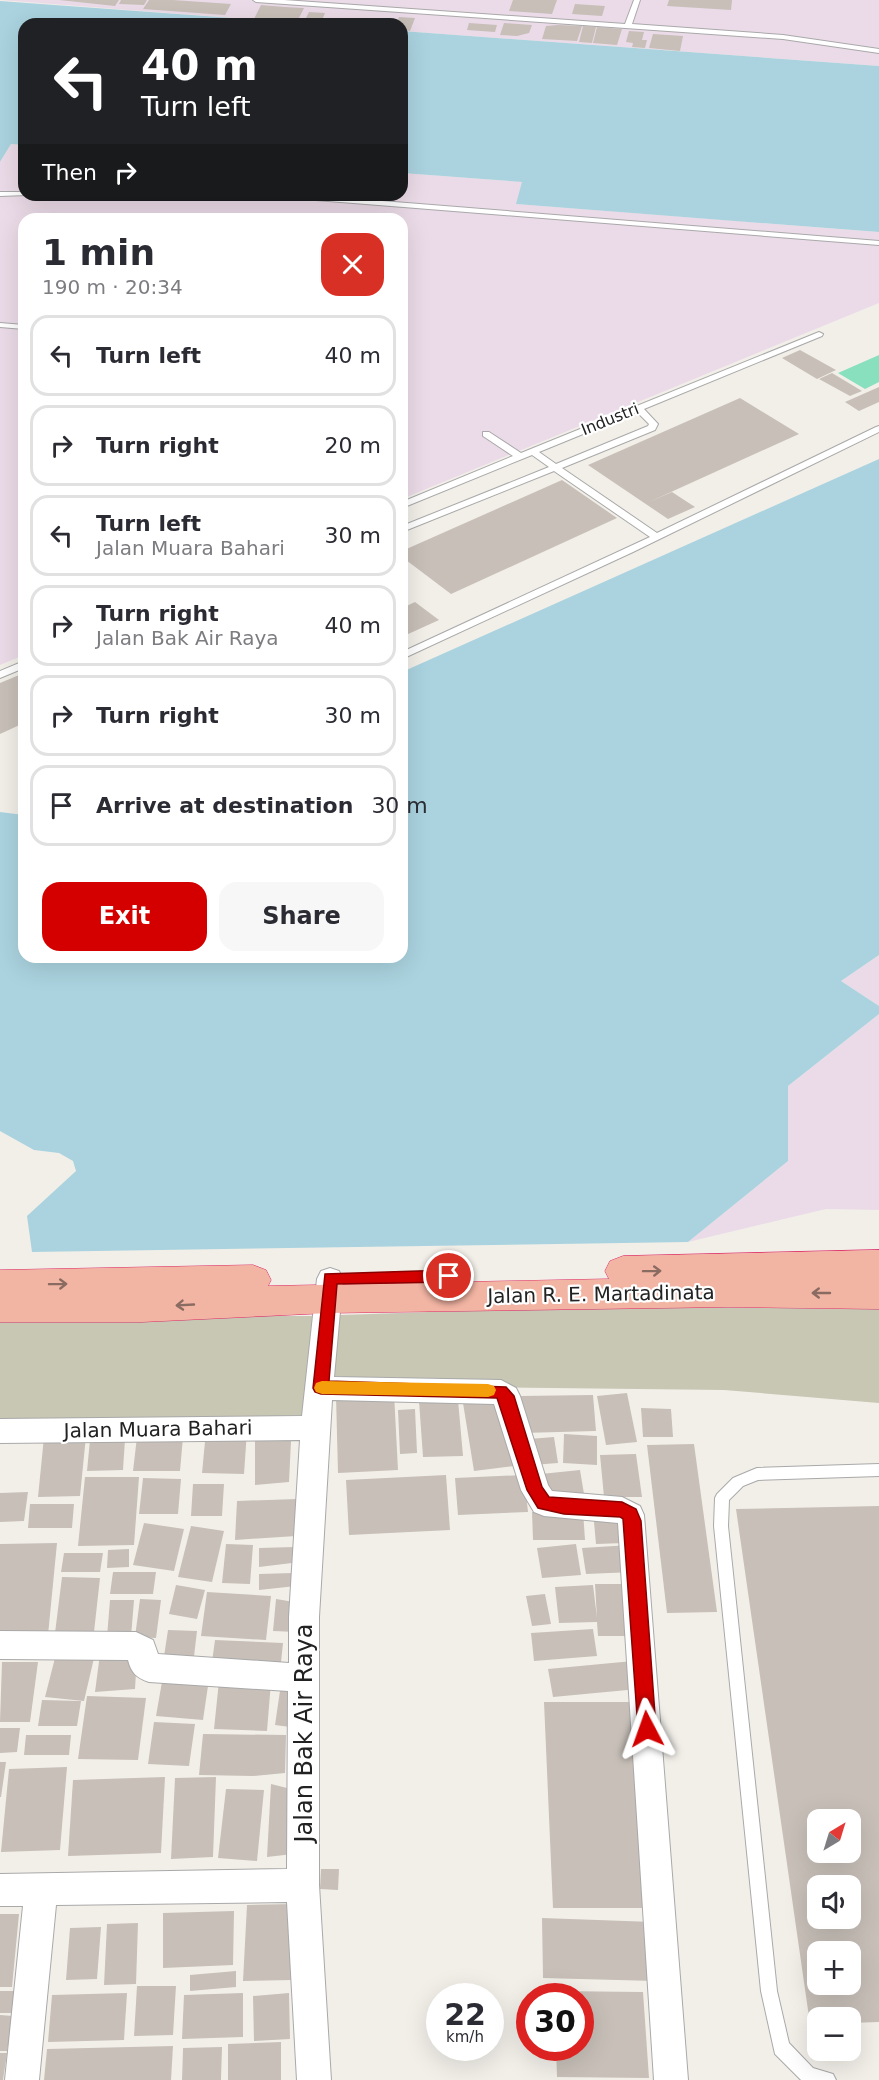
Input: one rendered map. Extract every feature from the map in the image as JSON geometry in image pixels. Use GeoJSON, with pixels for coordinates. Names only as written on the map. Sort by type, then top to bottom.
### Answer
{"type":"FeatureCollection","features":[{"type":"Feature","properties":{"kind":"highway","name":"Jalan R. E. Martadinata"},"geometry":{"type":"LineString","coordinates":[[0,1307],[142,1308],[329,1288],[879,1265]]}},
{"type":"Feature","properties":{"kind":"highway","name":"Jalan R. E. Martadinata"},"geometry":{"type":"LineString","coordinates":[[0,1285],[879,1294]]}},
{"type":"Feature","properties":{"kind":"street","name":"Jalan Bak Air Raya"},"geometry":{"type":"LineString","coordinates":[[314,2080],[303,1884],[304,1617],[315,1428],[321,1388],[329,1288]]}},
{"type":"Feature","properties":{"kind":"street"},"geometry":{"type":"LineString","coordinates":[[321,1388],[498,1391],[506,1396],[535,1490],[544,1503],[622,1510],[630,1515],[671,2080]]}},
{"type":"Feature","properties":{"kind":"street","name":"Jalan Muara Bahari"},"geometry":{"type":"LineString","coordinates":[[0,1431],[315,1428]]}},
{"type":"Feature","properties":{"kind":"street"},"geometry":{"type":"LineString","coordinates":[[0,1645],[136,1646],[142,1650],[144,1663],[149,1668],[305,1678]]}},
{"type":"Feature","properties":{"kind":"street"},"geometry":{"type":"LineString","coordinates":[[0,1890],[303,1884]]}},
{"type":"Feature","properties":{"kind":"street"},"geometry":{"type":"LineString","coordinates":[[22,2080],[41,1889]]}},
{"type":"Feature","properties":{"kind":"lane"},"geometry":{"type":"LineString","coordinates":[[256,0],[783,37],[879,51]]}},
{"type":"Feature","properties":{"kind":"lane"},"geometry":{"type":"LineString","coordinates":[[402,10],[406,0]]}},
{"type":"Feature","properties":{"kind":"lane"},"geometry":{"type":"LineString","coordinates":[[628,26],[637,0]]}},
{"type":"Feature","properties":{"kind":"lane"},"geometry":{"type":"LineString","coordinates":[[0,194],[18,194]]}},
{"type":"Feature","properties":{"kind":"lane"},"geometry":{"type":"LineString","coordinates":[[353,201],[879,243]]}},
{"type":"Feature","properties":{"kind":"lane"},"geometry":{"type":"LineString","coordinates":[[0,325],[18,326]]}},
{"type":"Feature","properties":{"kind":"lane","name":"Industri"},"geometry":{"type":"LineString","coordinates":[[408,503],[819,334]]}},
{"type":"Feature","properties":{"kind":"lane"},"geometry":{"type":"LineString","coordinates":[[408,527],[652,428],[654,424],[638,407]]}},
{"type":"Feature","properties":{"kind":"lane"},"geometry":{"type":"LineString","coordinates":[[408,653],[879,429]]}},
{"type":"Feature","properties":{"kind":"lane"},"geometry":{"type":"LineString","coordinates":[[486,434],[519,456]]}},
{"type":"Feature","properties":{"kind":"lane"},"geometry":{"type":"LineString","coordinates":[[532,451],[656,537]]}},
{"type":"Feature","properties":{"kind":"lane"},"geometry":{"type":"LineString","coordinates":[[0,675],[18,667]]}},
{"type":"Feature","properties":{"kind":"lane"},"geometry":{"type":"LineString","coordinates":[[827,2080],[808,2075],[781,2048],[769,1991],[721,1526],[722,1498],[738,1482],[757,1474],[879,1470]]}},
{"type":"Feature","properties":{"kind":"shaded area"},"geometry":{"type":"Polygon","coordinates":[[[0,0],[879,0],[879,66],[408,31],[408,18],[235,18],[0,0]]]}},
{"type":"Feature","properties":{"kind":"shaded area"},"geometry":{"type":"Polygon","coordinates":[[[11,144],[18,145],[18,201],[408,201],[408,173],[523,182],[517,204],[879,232],[879,303],[408,497],[408,213],[18,213],[18,658],[0,665],[0,162],[11,144]]]}},
{"type":"Feature","properties":{"kind":"shaded area"},"geometry":{"type":"Polygon","coordinates":[[[879,955],[879,1006],[841,981],[879,955]]]}},
{"type":"Feature","properties":{"kind":"shaded area"},"geometry":{"type":"Polygon","coordinates":[[[879,1014],[879,1210],[826,1209],[688,1242],[788,1161],[788,1086],[879,1014]]]}},
{"type":"Feature","properties":{"kind":"shaded area"},"geometry":{"type":"Polygon","coordinates":[[[600,1306],[879,1309],[879,1403],[724,1390],[308,1385],[306,1422],[0,1426],[0,1316],[312,1316],[600,1306]]]}},
{"type":"Feature","properties":{"kind":"green space"},"geometry":{"type":"Polygon","coordinates":[[[879,355],[879,382],[865,389],[838,373],[879,355]]]}},
{"type":"Feature","properties":{"kind":"water"},"geometry":{"type":"Polygon","coordinates":[[[0,1],[231,18],[18,18],[18,145],[11,144],[0,162],[0,1]]]}},
{"type":"Feature","properties":{"kind":"water"},"geometry":{"type":"Polygon","coordinates":[[[408,31],[879,66],[879,232],[516,204],[522,182],[408,173],[408,31]]]}},
{"type":"Feature","properties":{"kind":"water"},"geometry":{"type":"Polygon","coordinates":[[[879,459],[879,955],[841,981],[879,1006],[879,1014],[788,1086],[788,1161],[688,1242],[32,1252],[27,1216],[76,1171],[73,1161],[59,1153],[34,1150],[0,1131],[0,812],[18,814],[18,963],[408,963],[408,669],[879,459]]]}},
{"type":"Feature","properties":{"kind":"building"},"geometry":{"type":"Polygon","coordinates":[[[59,0],[119,0],[115,6],[59,0]]]}},
{"type":"Feature","properties":{"kind":"building"},"geometry":{"type":"Polygon","coordinates":[[[121,0],[147,0],[144,5],[119,4],[121,0]]]}},
{"type":"Feature","properties":{"kind":"building"},"geometry":{"type":"Polygon","coordinates":[[[149,0],[231,4],[225,15],[143,9],[149,0]]]}},
{"type":"Feature","properties":{"kind":"building"},"geometry":{"type":"Polygon","coordinates":[[[513,0],[557,0],[552,14],[509,11],[513,0]]]}},
{"type":"Feature","properties":{"kind":"building"},"geometry":{"type":"Polygon","coordinates":[[[669,0],[732,0],[731,10],[667,6],[669,0]]]}},
{"type":"Feature","properties":{"kind":"building"},"geometry":{"type":"Polygon","coordinates":[[[575,4],[605,6],[602,16],[572,14],[575,4]]]}},
{"type":"Feature","properties":{"kind":"building"},"geometry":{"type":"Polygon","coordinates":[[[261,5],[304,8],[299,18],[254,18],[261,5]]]}},
{"type":"Feature","properties":{"kind":"building"},"geometry":{"type":"Polygon","coordinates":[[[309,12],[325,13],[323,18],[306,18],[309,12]]]}},
{"type":"Feature","properties":{"kind":"building"},"geometry":{"type":"Polygon","coordinates":[[[399,17],[415,18],[410,31],[408,31],[408,18],[399,17]]]}},
{"type":"Feature","properties":{"kind":"building"},"geometry":{"type":"Polygon","coordinates":[[[469,23],[497,25],[495,32],[467,30],[469,23]]]}},
{"type":"Feature","properties":{"kind":"building"},"geometry":{"type":"Polygon","coordinates":[[[504,23],[532,25],[529,33],[517,36],[500,35],[504,23]]]}},
{"type":"Feature","properties":{"kind":"building"},"geometry":{"type":"Polygon","coordinates":[[[546,26],[582,26],[577,41],[542,39],[546,26]]]}},
{"type":"Feature","properties":{"kind":"building"},"geometry":{"type":"Polygon","coordinates":[[[583,26],[596,27],[592,43],[579,42],[583,26]]]}},
{"type":"Feature","properties":{"kind":"building"},"geometry":{"type":"Polygon","coordinates":[[[597,27],[622,29],[617,45],[593,43],[597,27]]]}},
{"type":"Feature","properties":{"kind":"building"},"geometry":{"type":"Polygon","coordinates":[[[629,31],[644,32],[642,40],[647,40],[645,48],[632,47],[633,43],[626,42],[629,31]]]}},
{"type":"Feature","properties":{"kind":"building"},"geometry":{"type":"Polygon","coordinates":[[[653,34],[683,36],[680,51],[649,48],[653,34]]]}},
{"type":"Feature","properties":{"kind":"building"},"geometry":{"type":"Polygon","coordinates":[[[800,350],[836,370],[817,379],[782,358],[800,350]]]}},
{"type":"Feature","properties":{"kind":"building"},"geometry":{"type":"Polygon","coordinates":[[[832,373],[862,391],[850,396],[819,379],[832,373]]]}},
{"type":"Feature","properties":{"kind":"building"},"geometry":{"type":"Polygon","coordinates":[[[879,387],[879,402],[859,411],[845,402],[879,387]]]}},
{"type":"Feature","properties":{"kind":"building"},"geometry":{"type":"Polygon","coordinates":[[[740,398],[799,434],[649,502],[672,492],[695,507],[668,519],[588,465],[740,398]]]}},
{"type":"Feature","properties":{"kind":"building"},"geometry":{"type":"Polygon","coordinates":[[[562,480],[617,518],[451,594],[408,562],[408,548],[562,480]]]}},
{"type":"Feature","properties":{"kind":"building"},"geometry":{"type":"Polygon","coordinates":[[[415,602],[439,620],[408,634],[408,605],[415,602]]]}},
{"type":"Feature","properties":{"kind":"building"},"geometry":{"type":"Polygon","coordinates":[[[18,676],[18,726],[0,734],[0,683],[18,676]]]}},
{"type":"Feature","properties":{"kind":"building"},"geometry":{"type":"Polygon","coordinates":[[[394,1393],[398,1470],[338,1473],[336,1396],[394,1393]]]}},
{"type":"Feature","properties":{"kind":"building"},"geometry":{"type":"Polygon","coordinates":[[[627,1393],[637,1442],[606,1445],[597,1396],[627,1393]]]}},
{"type":"Feature","properties":{"kind":"building"},"geometry":{"type":"Polygon","coordinates":[[[593,1395],[596,1431],[522,1433],[520,1396],[593,1395]]]}},
{"type":"Feature","properties":{"kind":"building"},"geometry":{"type":"Polygon","coordinates":[[[503,1399],[515,1466],[474,1471],[463,1403],[503,1399]]]}},
{"type":"Feature","properties":{"kind":"building"},"geometry":{"type":"Polygon","coordinates":[[[458,1400],[463,1456],[423,1457],[419,1401],[458,1400]]]}},
{"type":"Feature","properties":{"kind":"building"},"geometry":{"type":"Polygon","coordinates":[[[641,1408],[671,1409],[673,1437],[643,1437],[641,1408]]]}},
{"type":"Feature","properties":{"kind":"building"},"geometry":{"type":"Polygon","coordinates":[[[415,1409],[417,1453],[400,1454],[398,1410],[415,1409]]]}},
{"type":"Feature","properties":{"kind":"building"},"geometry":{"type":"Polygon","coordinates":[[[206,1431],[247,1431],[244,1474],[202,1473],[206,1431]]]}},
{"type":"Feature","properties":{"kind":"building"},"geometry":{"type":"Polygon","coordinates":[[[564,1434],[597,1436],[597,1465],[563,1463],[564,1434]]]}},
{"type":"Feature","properties":{"kind":"building"},"geometry":{"type":"Polygon","coordinates":[[[86,1436],[80,1496],[38,1497],[44,1437],[86,1436]]]}},
{"type":"Feature","properties":{"kind":"building"},"geometry":{"type":"Polygon","coordinates":[[[137,1437],[183,1437],[180,1471],[133,1471],[137,1437]]]}},
{"type":"Feature","properties":{"kind":"building"},"geometry":{"type":"Polygon","coordinates":[[[255,1437],[291,1441],[289,1482],[255,1485],[255,1437]]]}},
{"type":"Feature","properties":{"kind":"building"},"geometry":{"type":"Polygon","coordinates":[[[554,1437],[558,1463],[532,1465],[529,1439],[554,1437]]]}},
{"type":"Feature","properties":{"kind":"building"},"geometry":{"type":"Polygon","coordinates":[[[125,1439],[123,1470],[87,1471],[90,1440],[125,1439]]]}},
{"type":"Feature","properties":{"kind":"building"},"geometry":{"type":"Polygon","coordinates":[[[694,1444],[717,1612],[667,1613],[647,1445],[694,1444]]]}},
{"type":"Feature","properties":{"kind":"building"},"geometry":{"type":"Polygon","coordinates":[[[636,1454],[642,1497],[604,1497],[600,1455],[636,1454]]]}},
{"type":"Feature","properties":{"kind":"building"},"geometry":{"type":"Polygon","coordinates":[[[580,1470],[584,1494],[545,1498],[541,1474],[580,1470]]]}},
{"type":"Feature","properties":{"kind":"building"},"geometry":{"type":"Polygon","coordinates":[[[446,1475],[450,1530],[349,1535],[346,1480],[446,1475]]]}},
{"type":"Feature","properties":{"kind":"building"},"geometry":{"type":"Polygon","coordinates":[[[524,1475],[528,1512],[458,1515],[455,1478],[524,1475]]]}},
{"type":"Feature","properties":{"kind":"building"},"geometry":{"type":"Polygon","coordinates":[[[85,1477],[139,1477],[134,1545],[78,1546],[85,1477]]]}},
{"type":"Feature","properties":{"kind":"building"},"geometry":{"type":"Polygon","coordinates":[[[143,1478],[181,1479],[178,1514],[139,1514],[143,1478]]]}},
{"type":"Feature","properties":{"kind":"building"},"geometry":{"type":"Polygon","coordinates":[[[193,1484],[224,1484],[222,1516],[191,1516],[193,1484]]]}},
{"type":"Feature","properties":{"kind":"building"},"geometry":{"type":"Polygon","coordinates":[[[28,1492],[24,1521],[0,1522],[0,1493],[28,1492]]]}},
{"type":"Feature","properties":{"kind":"building"},"geometry":{"type":"Polygon","coordinates":[[[297,1499],[296,1536],[235,1540],[237,1501],[297,1499]]]}},
{"type":"Feature","properties":{"kind":"building"},"geometry":{"type":"Polygon","coordinates":[[[30,1504],[74,1504],[72,1528],[28,1528],[30,1504]]]}},
{"type":"Feature","properties":{"kind":"building"},"geometry":{"type":"Polygon","coordinates":[[[879,1506],[879,2022],[861,2023],[861,2007],[808,2007],[736,1509],[879,1506]]]}},
{"type":"Feature","properties":{"kind":"building"},"geometry":{"type":"Polygon","coordinates":[[[583,1511],[585,1540],[533,1540],[532,1512],[583,1511]]]}},
{"type":"Feature","properties":{"kind":"building"},"geometry":{"type":"Polygon","coordinates":[[[593,1511],[622,1511],[625,1543],[596,1544],[593,1511]]]}},
{"type":"Feature","properties":{"kind":"building"},"geometry":{"type":"Polygon","coordinates":[[[144,1523],[184,1529],[174,1571],[133,1565],[144,1523]]]}},
{"type":"Feature","properties":{"kind":"building"},"geometry":{"type":"Polygon","coordinates":[[[191,1526],[224,1531],[212,1582],[178,1577],[191,1526]]]}},
{"type":"Feature","properties":{"kind":"building"},"geometry":{"type":"Polygon","coordinates":[[[57,1543],[48,1635],[0,1635],[0,1544],[57,1543]]]}},
{"type":"Feature","properties":{"kind":"building"},"geometry":{"type":"Polygon","coordinates":[[[226,1544],[253,1545],[250,1584],[222,1583],[226,1544]]]}},
{"type":"Feature","properties":{"kind":"building"},"geometry":{"type":"Polygon","coordinates":[[[576,1544],[581,1575],[542,1578],[537,1548],[576,1544]]]}},
{"type":"Feature","properties":{"kind":"building"},"geometry":{"type":"Polygon","coordinates":[[[630,1545],[633,1572],[586,1574],[582,1548],[630,1545]]]}},
{"type":"Feature","properties":{"kind":"building"},"geometry":{"type":"Polygon","coordinates":[[[294,1547],[292,1563],[259,1567],[259,1548],[294,1547]]]}},
{"type":"Feature","properties":{"kind":"building"},"geometry":{"type":"Polygon","coordinates":[[[129,1549],[129,1567],[107,1568],[108,1550],[129,1549]]]}},
{"type":"Feature","properties":{"kind":"building"},"geometry":{"type":"Polygon","coordinates":[[[64,1553],[103,1553],[100,1572],[61,1572],[64,1553]]]}},
{"type":"Feature","properties":{"kind":"building"},"geometry":{"type":"Polygon","coordinates":[[[113,1572],[156,1572],[153,1594],[110,1594],[113,1572]]]}},
{"type":"Feature","properties":{"kind":"building"},"geometry":{"type":"Polygon","coordinates":[[[293,1573],[296,1586],[259,1590],[259,1574],[293,1573]]]}},
{"type":"Feature","properties":{"kind":"building"},"geometry":{"type":"Polygon","coordinates":[[[62,1577],[100,1578],[93,1641],[54,1641],[62,1577]]]}},
{"type":"Feature","properties":{"kind":"building"},"geometry":{"type":"Polygon","coordinates":[[[595,1584],[635,1584],[639,1636],[598,1636],[597,1622],[559,1623],[555,1587],[593,1585],[597,1618],[595,1584]]]}},
{"type":"Feature","properties":{"kind":"building"},"geometry":{"type":"Polygon","coordinates":[[[176,1585],[205,1590],[197,1619],[169,1614],[176,1585]]]}},
{"type":"Feature","properties":{"kind":"building"},"geometry":{"type":"Polygon","coordinates":[[[207,1592],[271,1596],[266,1640],[201,1636],[207,1592]]]}},
{"type":"Feature","properties":{"kind":"building"},"geometry":{"type":"Polygon","coordinates":[[[545,1594],[551,1624],[532,1626],[526,1596],[545,1594]]]}},
{"type":"Feature","properties":{"kind":"building"},"geometry":{"type":"Polygon","coordinates":[[[140,1599],[161,1600],[156,1638],[135,1637],[140,1599]]]}},
{"type":"Feature","properties":{"kind":"building"},"geometry":{"type":"Polygon","coordinates":[[[276,1599],[294,1602],[296,1632],[273,1631],[276,1599]]]}},
{"type":"Feature","properties":{"kind":"building"},"geometry":{"type":"Polygon","coordinates":[[[110,1600],[134,1600],[131,1637],[107,1637],[110,1600]]]}},
{"type":"Feature","properties":{"kind":"building"},"geometry":{"type":"Polygon","coordinates":[[[593,1629],[597,1656],[534,1661],[531,1633],[593,1629]]]}},
{"type":"Feature","properties":{"kind":"building"},"geometry":{"type":"Polygon","coordinates":[[[168,1630],[197,1631],[193,1665],[163,1663],[168,1630]]]}},
{"type":"Feature","properties":{"kind":"building"},"geometry":{"type":"Polygon","coordinates":[[[215,1640],[283,1643],[280,1672],[211,1669],[215,1640]]]}},
{"type":"Feature","properties":{"kind":"building"},"geometry":{"type":"Polygon","coordinates":[[[56,1654],[94,1658],[84,1701],[45,1697],[56,1654]]]}},
{"type":"Feature","properties":{"kind":"building"},"geometry":{"type":"Polygon","coordinates":[[[100,1654],[137,1656],[135,1689],[95,1692],[100,1654]]]}},
{"type":"Feature","properties":{"kind":"building"},"geometry":{"type":"Polygon","coordinates":[[[633,1661],[638,1689],[553,1697],[548,1669],[633,1661]]]}},
{"type":"Feature","properties":{"kind":"building"},"geometry":{"type":"Polygon","coordinates":[[[2,1662],[38,1662],[30,1722],[0,1722],[2,1662]]]}},
{"type":"Feature","properties":{"kind":"building"},"geometry":{"type":"Polygon","coordinates":[[[163,1676],[209,1679],[203,1720],[156,1716],[163,1676]]]}},
{"type":"Feature","properties":{"kind":"building"},"geometry":{"type":"Polygon","coordinates":[[[219,1681],[271,1682],[267,1731],[214,1729],[219,1681]]]}},
{"type":"Feature","properties":{"kind":"building"},"geometry":{"type":"Polygon","coordinates":[[[281,1684],[293,1688],[290,1727],[275,1725],[281,1684]]]}},
{"type":"Feature","properties":{"kind":"building"},"geometry":{"type":"Polygon","coordinates":[[[87,1696],[146,1698],[138,1760],[78,1759],[87,1696]]]}},
{"type":"Feature","properties":{"kind":"building"},"geometry":{"type":"Polygon","coordinates":[[[42,1700],[81,1701],[77,1726],[38,1726],[42,1700]]]}},
{"type":"Feature","properties":{"kind":"building"},"geometry":{"type":"Polygon","coordinates":[[[544,1702],[640,1702],[655,1908],[553,1908],[544,1702]]]}},
{"type":"Feature","properties":{"kind":"building"},"geometry":{"type":"Polygon","coordinates":[[[154,1722],[195,1724],[189,1766],[148,1764],[154,1722]]]}},
{"type":"Feature","properties":{"kind":"building"},"geometry":{"type":"Polygon","coordinates":[[[0,1728],[20,1728],[17,1752],[0,1753],[0,1728]]]}},
{"type":"Feature","properties":{"kind":"building"},"geometry":{"type":"Polygon","coordinates":[[[203,1734],[286,1735],[285,1773],[253,1776],[199,1775],[203,1734]]]}},
{"type":"Feature","properties":{"kind":"building"},"geometry":{"type":"Polygon","coordinates":[[[26,1735],[71,1735],[69,1755],[24,1755],[26,1735]]]}},
{"type":"Feature","properties":{"kind":"building"},"geometry":{"type":"Polygon","coordinates":[[[0,1762],[6,1762],[1,1797],[0,1797],[0,1762]]]}},
{"type":"Feature","properties":{"kind":"building"},"geometry":{"type":"Polygon","coordinates":[[[67,1767],[60,1850],[1,1852],[9,1769],[67,1767]]]}},
{"type":"Feature","properties":{"kind":"building"},"geometry":{"type":"Polygon","coordinates":[[[165,1777],[161,1853],[68,1856],[73,1780],[165,1777]]]}},
{"type":"Feature","properties":{"kind":"building"},"geometry":{"type":"Polygon","coordinates":[[[216,1777],[213,1857],[171,1859],[175,1778],[216,1777]]]}},
{"type":"Feature","properties":{"kind":"building"},"geometry":{"type":"Polygon","coordinates":[[[271,1784],[295,1790],[293,1854],[267,1857],[271,1784]]]}},
{"type":"Feature","properties":{"kind":"building"},"geometry":{"type":"Polygon","coordinates":[[[226,1789],[264,1790],[257,1861],[218,1858],[226,1789]]]}},
{"type":"Feature","properties":{"kind":"building"},"geometry":{"type":"Polygon","coordinates":[[[321,1869],[339,1869],[338,1890],[320,1889],[321,1869]]]}},
{"type":"Feature","properties":{"kind":"building"},"geometry":{"type":"Polygon","coordinates":[[[294,1904],[292,1980],[243,1981],[247,1905],[294,1904]]]}},
{"type":"Feature","properties":{"kind":"building"},"geometry":{"type":"Polygon","coordinates":[[[234,1911],[233,1965],[163,1968],[163,1913],[234,1911]]]}},
{"type":"Feature","properties":{"kind":"building"},"geometry":{"type":"Polygon","coordinates":[[[0,1914],[19,1914],[12,1987],[0,1987],[0,1914]]]}},
{"type":"Feature","properties":{"kind":"building"},"geometry":{"type":"Polygon","coordinates":[[[542,1918],[653,1922],[655,1981],[543,1978],[542,1918]]]}},
{"type":"Feature","properties":{"kind":"building"},"geometry":{"type":"Polygon","coordinates":[[[138,1923],[136,1984],[104,1985],[107,1924],[138,1923]]]}},
{"type":"Feature","properties":{"kind":"building"},"geometry":{"type":"Polygon","coordinates":[[[101,1927],[97,1979],[66,1980],[70,1928],[101,1927]]]}},
{"type":"Feature","properties":{"kind":"building"},"geometry":{"type":"Polygon","coordinates":[[[236,1971],[236,1987],[190,1991],[190,1975],[236,1971]]]}},
{"type":"Feature","properties":{"kind":"building"},"geometry":{"type":"Polygon","coordinates":[[[137,1986],[176,1986],[173,2035],[134,2036],[137,1986]]]}},
{"type":"Feature","properties":{"kind":"building"},"geometry":{"type":"Polygon","coordinates":[[[0,1991],[17,1991],[13,2013],[0,2013],[0,1991]]]}},
{"type":"Feature","properties":{"kind":"building"},"geometry":{"type":"Polygon","coordinates":[[[594,1991],[643,1992],[649,2078],[557,2077],[556,2061],[594,2061],[594,1991]]]}},
{"type":"Feature","properties":{"kind":"building"},"geometry":{"type":"Polygon","coordinates":[[[127,1993],[124,2040],[48,2042],[52,1995],[127,1993]]]}},
{"type":"Feature","properties":{"kind":"building"},"geometry":{"type":"Polygon","coordinates":[[[243,1993],[243,2037],[182,2039],[184,1995],[243,1993]]]}},
{"type":"Feature","properties":{"kind":"building"},"geometry":{"type":"Polygon","coordinates":[[[289,1993],[290,2039],[254,2041],[253,1996],[289,1993]]]}},
{"type":"Feature","properties":{"kind":"building"},"geometry":{"type":"Polygon","coordinates":[[[0,2015],[13,2016],[7,2051],[0,2051],[0,2015]]]}},
{"type":"Feature","properties":{"kind":"building"},"geometry":{"type":"Polygon","coordinates":[[[281,2042],[281,2080],[228,2080],[228,2044],[281,2042]]]}},
{"type":"Feature","properties":{"kind":"building"},"geometry":{"type":"Polygon","coordinates":[[[173,2046],[171,2080],[44,2080],[47,2049],[173,2046]]]}},
{"type":"Feature","properties":{"kind":"building"},"geometry":{"type":"Polygon","coordinates":[[[222,2047],[221,2080],[182,2080],[183,2048],[222,2047]]]}},
{"type":"Feature","properties":{"kind":"building"},"geometry":{"type":"Polygon","coordinates":[[[0,2053],[7,2053],[3,2080],[0,2080],[0,2053]]]}},
{"type":"Feature","properties":{"kind":"slow traffic"},"geometry":{"type":"LineString","coordinates":[[322,1388],[488,1390]]}},
{"type":"Feature","properties":{"kind":"route"},"geometry":{"type":"LineString","coordinates":[[449,1276],[330,1279],[321,1388],[479,1389],[501,1392],[506,1396],[535,1490],[544,1503],[622,1510],[630,1515],[647,1729]]}}]}
